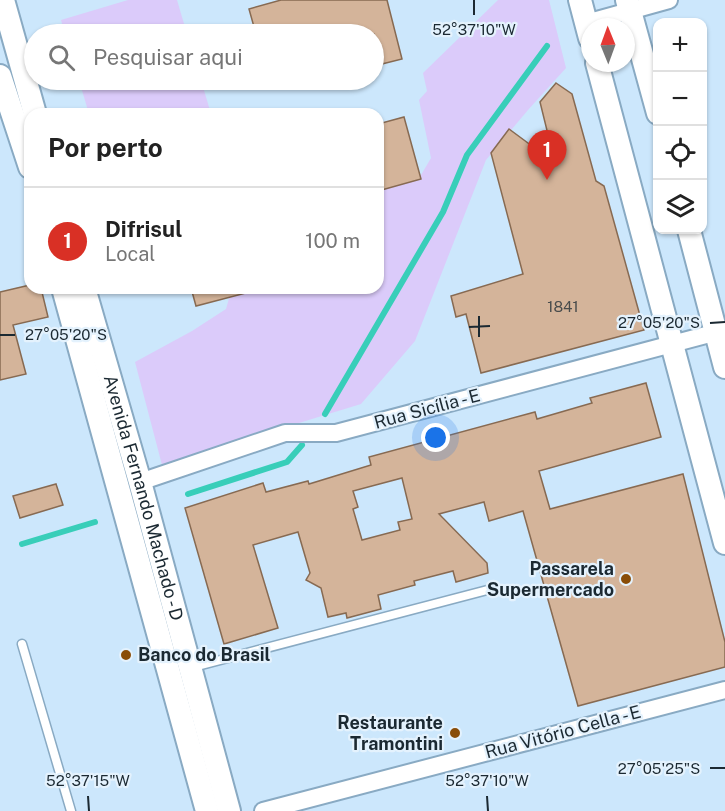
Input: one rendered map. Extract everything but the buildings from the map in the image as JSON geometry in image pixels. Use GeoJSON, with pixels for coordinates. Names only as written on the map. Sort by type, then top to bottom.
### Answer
{"type":"FeatureCollection","features":[{"type":"Feature","properties":{"kind":"street"},"geometry":{"type":"LineString","coordinates":[[3,0],[24,103]]}},
{"type":"Feature","properties":{"kind":"street"},"geometry":{"type":"LineString","coordinates":[[580,0],[585,18]]}},
{"type":"Feature","properties":{"kind":"street"},"geometry":{"type":"LineString","coordinates":[[608,18],[629,5],[669,0]]}},
{"type":"Feature","properties":{"kind":"street"},"geometry":{"type":"LineString","coordinates":[[629,5],[653,98]]}},
{"type":"Feature","properties":{"kind":"street"},"geometry":{"type":"LineString","coordinates":[[599,72],[672,345],[721,509],[725,543]]}},
{"type":"Feature","properties":{"kind":"street"},"geometry":{"type":"LineString","coordinates":[[0,76],[24,103]]}},
{"type":"Feature","properties":{"kind":"street"},"geometry":{"type":"LineString","coordinates":[[689,234],[720,331],[725,367]]}},
{"type":"Feature","properties":{"kind":"street","name":"Avenida Fernando Machado - D"},"geometry":{"type":"LineString","coordinates":[[65,294],[207,811]]}},
{"type":"Feature","properties":{"kind":"street","name":"Avenida Fernando Machado - D"},"geometry":{"type":"LineString","coordinates":[[86,294],[140,482],[229,811]]}},
{"type":"Feature","properties":{"kind":"street","name":"Rua Sicília - E"},"geometry":{"type":"LineString","coordinates":[[140,482],[285,433],[336,433],[720,331]]}},
{"type":"Feature","properties":{"kind":"street","name":"Rua Vitório Cella - E"},"geometry":{"type":"LineString","coordinates":[[263,811],[725,690]]}},
{"type":"Feature","properties":{"kind":"lane"},"geometry":{"type":"LineString","coordinates":[[190,668],[495,588]]}},
{"type":"Feature","properties":{"kind":"lane"},"geometry":{"type":"LineString","coordinates":[[22,644],[71,811]]}},
{"type":"Feature","properties":{"kind":"shaded area"},"geometry":{"type":"Polygon","coordinates":[[[128,0],[177,0],[184,24],[62,24],[61,20],[128,0]]]}},
{"type":"Feature","properties":{"kind":"shaded area"},"geometry":{"type":"Polygon","coordinates":[[[498,0],[549,0],[566,68],[486,160],[415,341],[361,404],[162,465],[135,362],[192,331],[226,309],[230,294],[384,294],[384,189],[421,175],[431,158],[419,100],[427,91],[423,73],[498,0]]]}},
{"type":"Feature","properties":{"kind":"shaded area"},"geometry":{"type":"Polygon","coordinates":[[[82,90],[204,90],[209,108],[87,108],[82,90]]]}},
{"type":"Feature","properties":{"kind":"waterway"},"geometry":{"type":"LineString","coordinates":[[325,414],[443,212],[467,155],[547,46]]}},
{"type":"Feature","properties":{"kind":"waterway"},"geometry":{"type":"LineString","coordinates":[[188,494],[287,462],[302,445]]}},
{"type":"Feature","properties":{"kind":"waterway"},"geometry":{"type":"LineString","coordinates":[[22,544],[95,522]]}},
{"type":"Feature","properties":{"kind":"place","name":"Difrisul"},"geometry":{"type":"Point","coordinates":[547,180]}},
{"type":"Feature","properties":{"kind":"place","name":"Passarela Supermercado"},"geometry":{"type":"Point","coordinates":[626,579]}},
{"type":"Feature","properties":{"kind":"place","name":"Banco do Brasil"},"geometry":{"type":"Point","coordinates":[126,655]}},
{"type":"Feature","properties":{"kind":"place","name":"Restaurante Tramontini"},"geometry":{"type":"Point","coordinates":[455,733]}}]}
